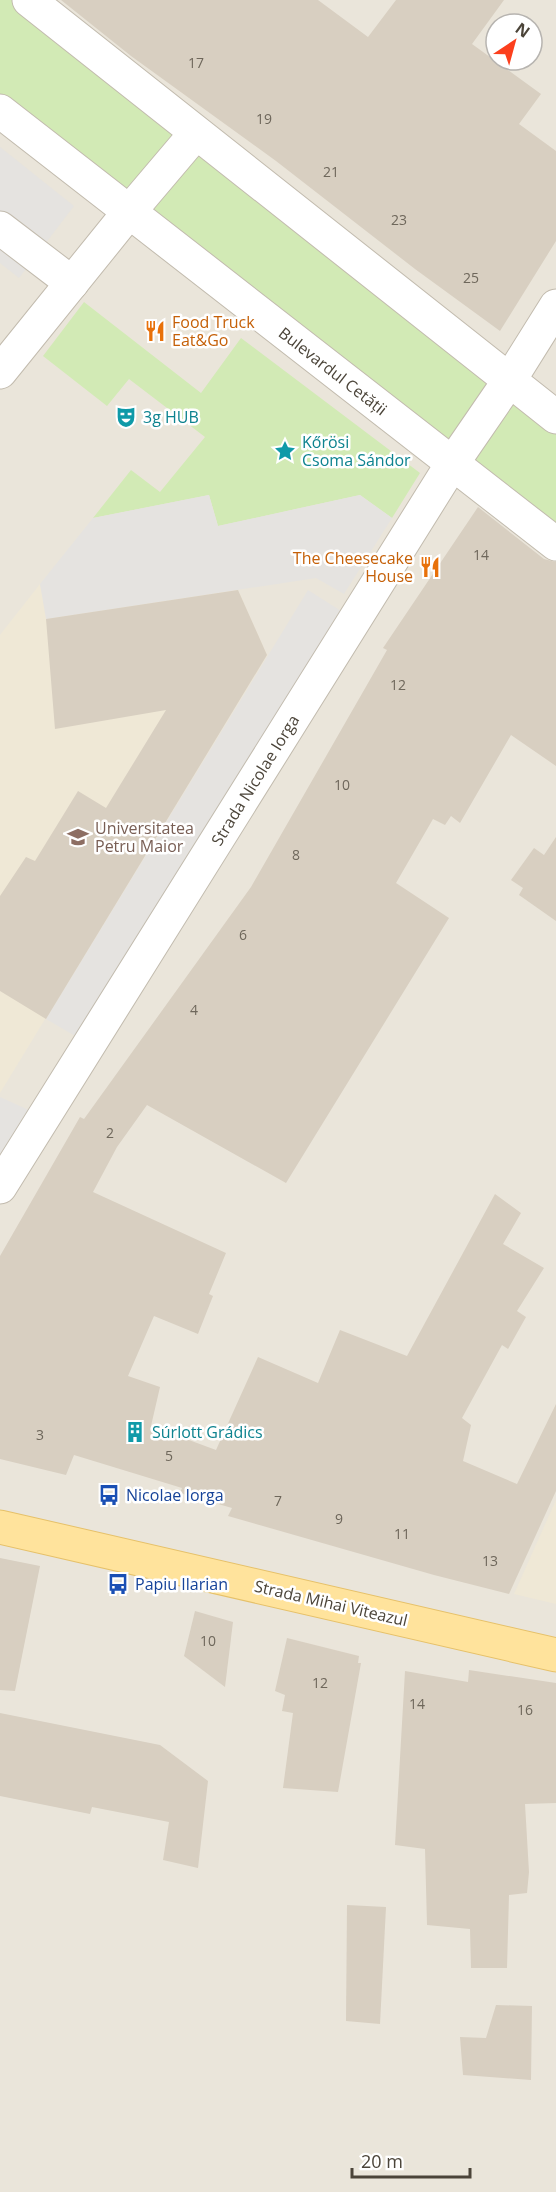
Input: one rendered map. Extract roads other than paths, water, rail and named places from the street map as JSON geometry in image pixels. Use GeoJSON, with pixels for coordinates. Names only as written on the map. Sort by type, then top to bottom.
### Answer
{"type":"FeatureCollection","features":[{"type":"Feature","properties":{"kind":"main road","name":"Strada Mihai Viteazul"},"geometry":{"type":"LineString","coordinates":[[0,1527],[556,1655]]}},
{"type":"Feature","properties":{"kind":"street"},"geometry":{"type":"LineString","coordinates":[[28,0],[556,417]]}},
{"type":"Feature","properties":{"kind":"street","name":"Bulevardul Cetății"},"geometry":{"type":"LineString","coordinates":[[0,111],[556,544]]}},
{"type":"Feature","properties":{"kind":"street"},"geometry":{"type":"LineString","coordinates":[[0,372],[196,133]]}},
{"type":"Feature","properties":{"kind":"street"},"geometry":{"type":"LineString","coordinates":[[0,228],[72,283]]}},
{"type":"Feature","properties":{"kind":"street"},"geometry":{"type":"LineString","coordinates":[[452,464],[509,381],[556,306]]}},
{"type":"Feature","properties":{"kind":"street","name":"Strada Nicolae Iorga"},"geometry":{"type":"LineString","coordinates":[[0,1187],[452,464]]}},
{"type":"Feature","properties":{"kind":"place","name":"Food Truck Eat&Go"},"geometry":{"type":"Point","coordinates":[155,331]}},
{"type":"Feature","properties":{"kind":"place","name":"3g HUB"},"geometry":{"type":"Point","coordinates":[126,417]}},
{"type":"Feature","properties":{"kind":"place","name":"Kőrösi Csoma Sándor"},"geometry":{"type":"Point","coordinates":[285,451]}},
{"type":"Feature","properties":{"kind":"place","name":"The Cheesecake House"},"geometry":{"type":"Point","coordinates":[430,567]}},
{"type":"Feature","properties":{"kind":"place","name":"Universitatea Petru Maior"},"geometry":{"type":"Point","coordinates":[78,837]}},
{"type":"Feature","properties":{"kind":"place","name":"Súrlott Grádics"},"geometry":{"type":"Point","coordinates":[135,1432]}},
{"type":"Feature","properties":{"kind":"place","name":"Nicolae Iorga"},"geometry":{"type":"Point","coordinates":[109,1495]}},
{"type":"Feature","properties":{"kind":"place","name":"Papiu Ilarian"},"geometry":{"type":"Point","coordinates":[118,1584]}}]}
